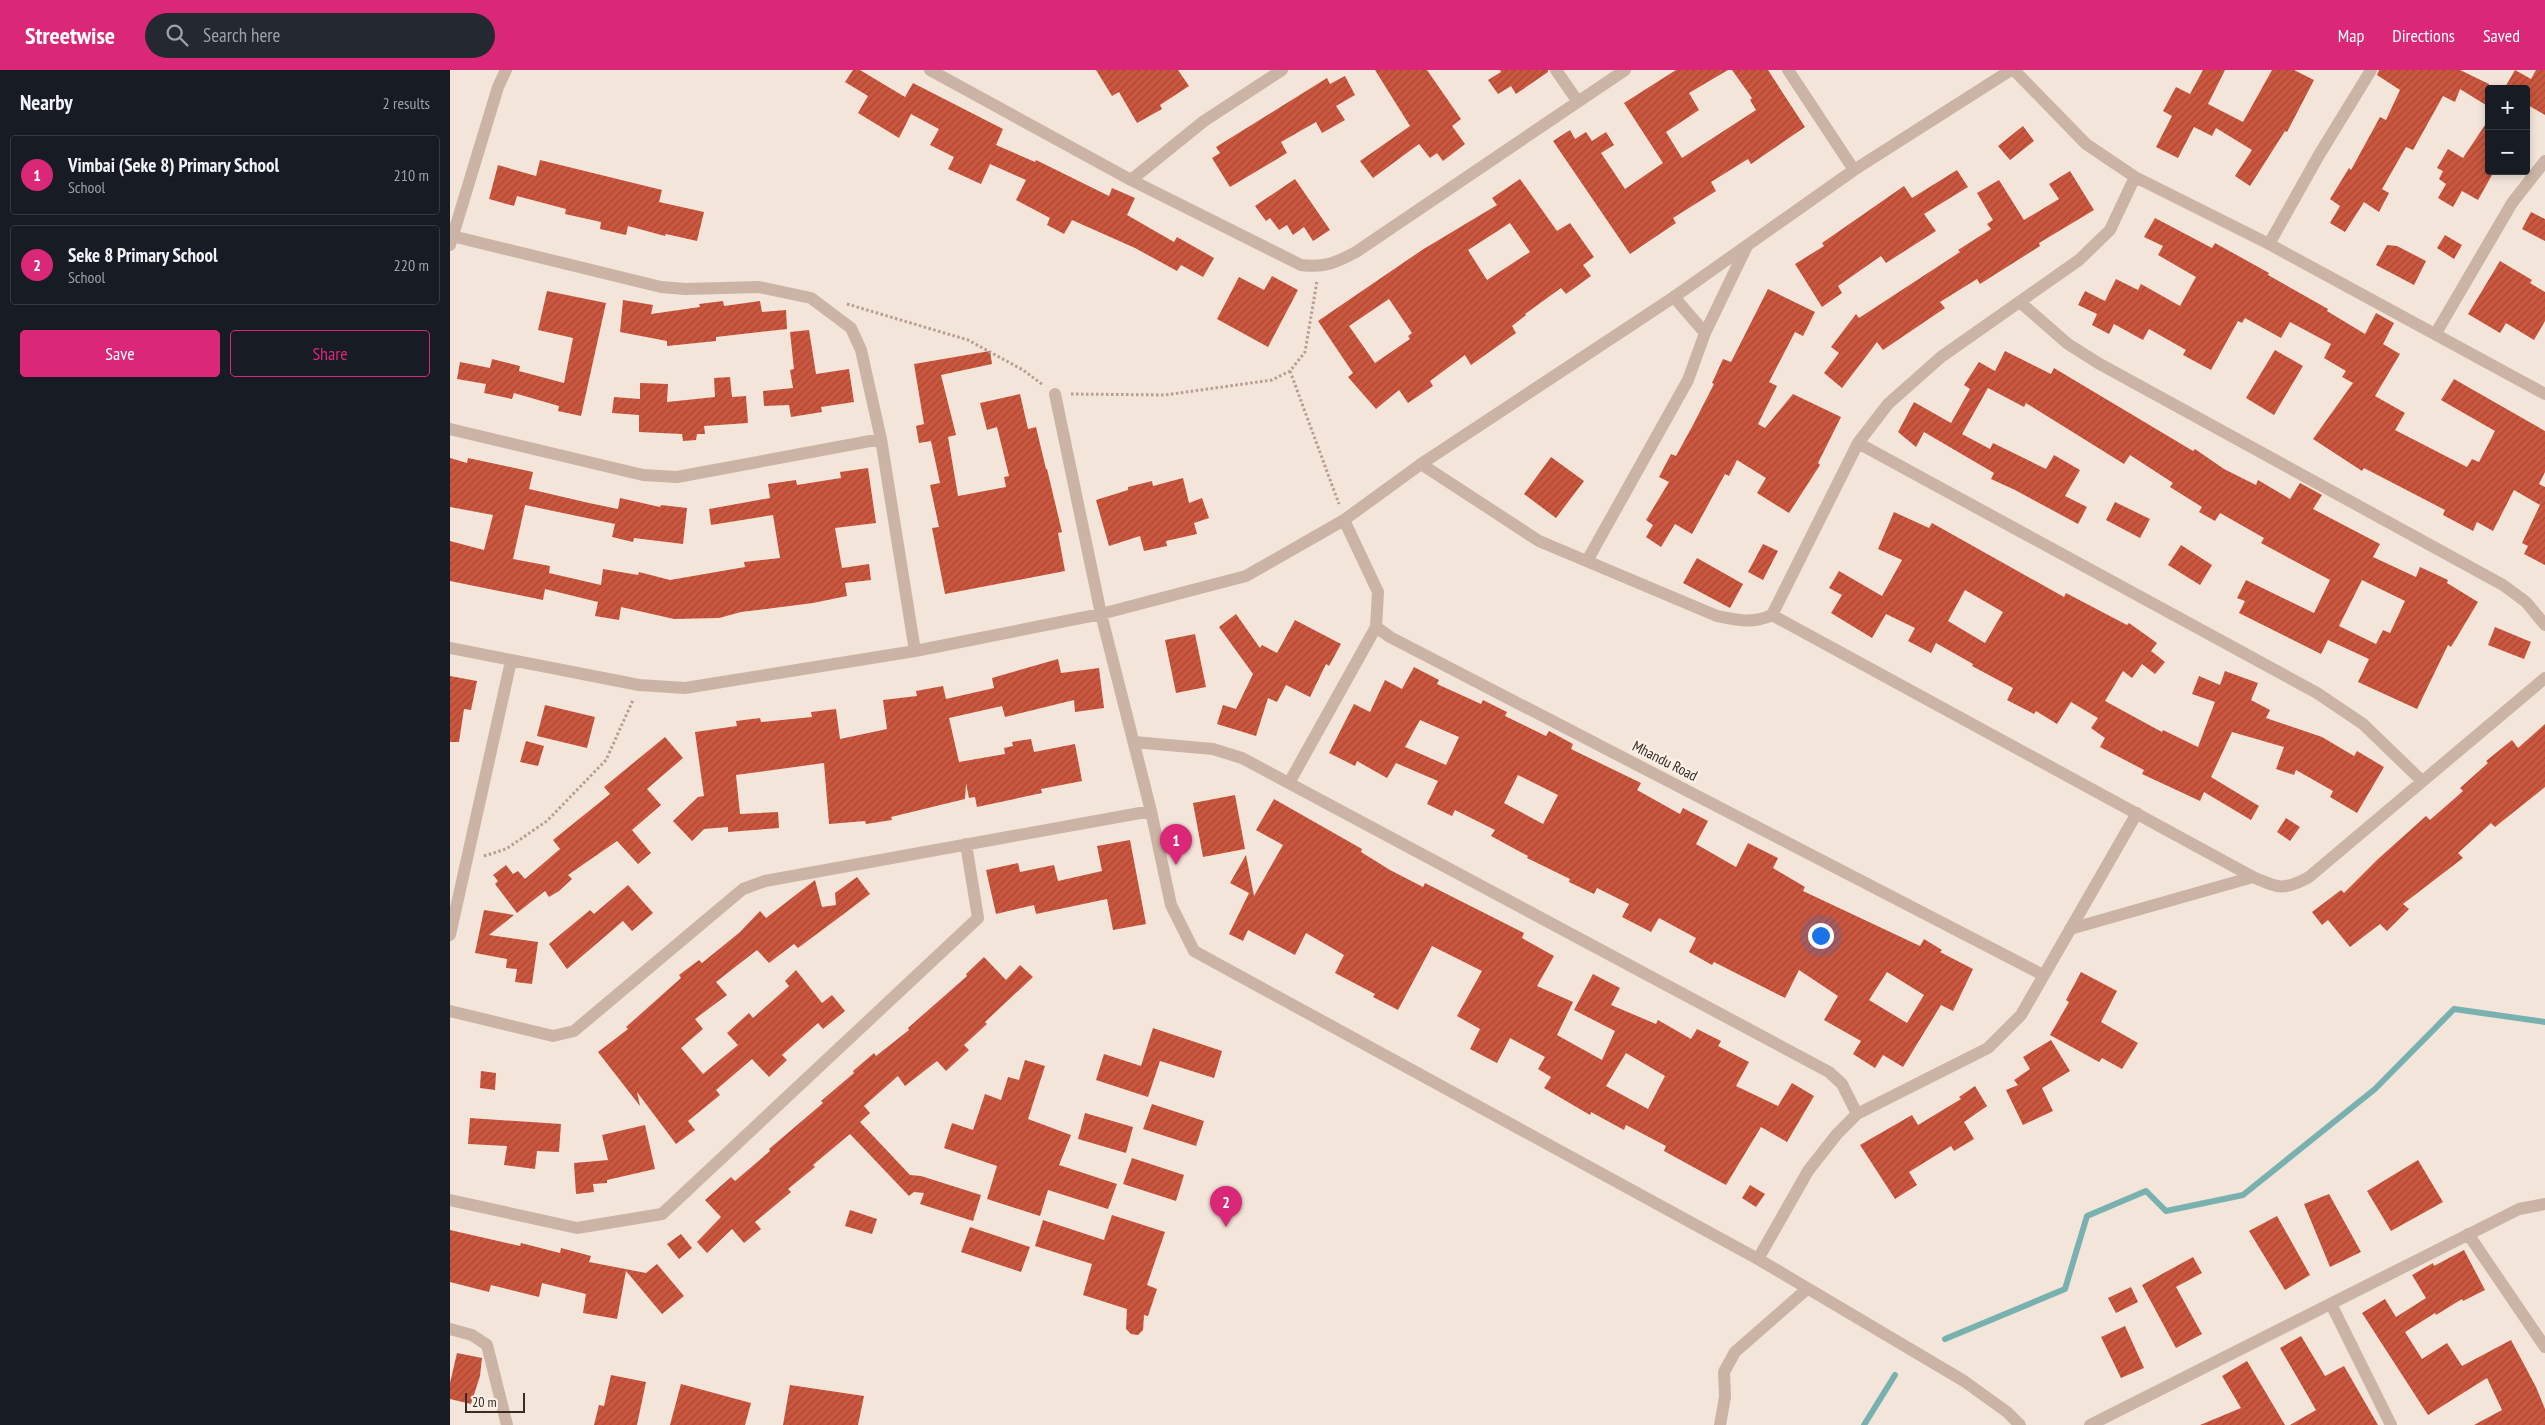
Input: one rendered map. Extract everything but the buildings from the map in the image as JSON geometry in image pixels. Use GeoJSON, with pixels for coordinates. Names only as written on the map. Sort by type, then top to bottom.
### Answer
{"type":"FeatureCollection","features":[{"type":"Feature","properties":{"kind":"street"},"geometry":{"type":"LineString","coordinates":[[506,70],[498,87],[451,241],[662,287],[686,289],[759,287],[811,298],[851,328],[861,350],[880,439],[915,651]]}},
{"type":"Feature","properties":{"kind":"street"},"geometry":{"type":"LineString","coordinates":[[930,70],[1130,180],[1301,265],[1319,268],[1337,262],[1356,252],[1625,70]]}},
{"type":"Feature","properties":{"kind":"street"},"geometry":{"type":"LineString","coordinates":[[943,78],[954,70]]}},
{"type":"Feature","properties":{"kind":"street"},"geometry":{"type":"LineString","coordinates":[[1130,180],[1204,121],[1282,70]]}},
{"type":"Feature","properties":{"kind":"street"},"geometry":{"type":"LineString","coordinates":[[1556,70],[1578,102]]}},
{"type":"Feature","properties":{"kind":"street"},"geometry":{"type":"LineString","coordinates":[[1788,70],[1854,170]]}},
{"type":"Feature","properties":{"kind":"street"},"geometry":{"type":"LineString","coordinates":[[450,648],[639,685],[686,688],[915,651],[1102,614],[1246,576],[1344,520],[1421,464],[1674,297],[1854,170],[2013,70],[2086,144],[2135,177],[2269,244],[2436,333],[2545,394]]}},
{"type":"Feature","properties":{"kind":"street"},"geometry":{"type":"LineString","coordinates":[[2269,244],[2318,155],[2371,70]]}},
{"type":"Feature","properties":{"kind":"street"},"geometry":{"type":"LineString","coordinates":[[2436,333],[2512,203],[2543,168]]}},
{"type":"Feature","properties":{"kind":"street"},"geometry":{"type":"LineString","coordinates":[[1421,464],[1540,540],[1717,616],[1741,621],[1760,621],[1772,615],[1858,443],[1888,404],[1935,363],[2079,260],[2110,230],[2135,177]]}},
{"type":"Feature","properties":{"kind":"street"},"geometry":{"type":"LineString","coordinates":[[1587,561],[1688,380],[1705,333],[1747,246]]}},
{"type":"Feature","properties":{"kind":"street"},"geometry":{"type":"LineString","coordinates":[[1674,297],[1705,333]]}},
{"type":"Feature","properties":{"kind":"street"},"geometry":{"type":"LineString","coordinates":[[2021,303],[2068,344],[2098,363],[2503,585],[2526,602],[2545,625]]}},
{"type":"Feature","properties":{"kind":"street"},"geometry":{"type":"LineString","coordinates":[[1056,394],[1102,614],[1151,811],[1171,905],[1194,951],[1758,1259],[1964,1381],[2020,1425]]}},
{"type":"Feature","properties":{"kind":"street"},"geometry":{"type":"LineString","coordinates":[[450,430],[643,476],[677,477],[880,439]]}},
{"type":"Feature","properties":{"kind":"street"},"geometry":{"type":"LineString","coordinates":[[1858,443],[2317,693],[2363,724],[2422,782]]}},
{"type":"Feature","properties":{"kind":"street"},"geometry":{"type":"LineString","coordinates":[[1288,783],[1376,627],[1378,592],[1344,520]]}},
{"type":"Feature","properties":{"kind":"street"},"geometry":{"type":"LineString","coordinates":[[1772,615],[2253,877],[2277,888],[2294,885],[2301,881],[2545,678]]}},
{"type":"Feature","properties":{"kind":"street","name":"Mhandu Road"},"geometry":{"type":"LineString","coordinates":[[1376,627],[1390,637],[2043,975]]}},
{"type":"Feature","properties":{"kind":"street"},"geometry":{"type":"LineString","coordinates":[[450,935],[511,661]]}},
{"type":"Feature","properties":{"kind":"street"},"geometry":{"type":"LineString","coordinates":[[1134,742],[1213,750],[1242,758],[1829,1072],[1842,1084],[1857,1114]]}},
{"type":"Feature","properties":{"kind":"street"},"geometry":{"type":"LineString","coordinates":[[450,1011],[553,1036],[574,1032],[743,889],[765,881],[1151,811]]}},
{"type":"Feature","properties":{"kind":"street"},"geometry":{"type":"LineString","coordinates":[[1758,1259],[1808,1171],[1837,1134],[1857,1114],[1988,1048],[2021,1015],[2136,813]]}},
{"type":"Feature","properties":{"kind":"street"},"geometry":{"type":"LineString","coordinates":[[450,1200],[577,1228],[662,1214],[978,918],[966,844]]}},
{"type":"Feature","properties":{"kind":"street"},"geometry":{"type":"LineString","coordinates":[[2070,929],[2253,877]]}},
{"type":"Feature","properties":{"kind":"street"},"geometry":{"type":"LineString","coordinates":[[2090,1425],[2519,1209],[2545,1204]]}},
{"type":"Feature","properties":{"kind":"street"},"geometry":{"type":"LineString","coordinates":[[2468,1234],[2545,1347]]}},
{"type":"Feature","properties":{"kind":"street"},"geometry":{"type":"LineString","coordinates":[[1720,1425],[1725,1397],[1724,1372],[1735,1352],[1807,1289]]}},
{"type":"Feature","properties":{"kind":"street"},"geometry":{"type":"LineString","coordinates":[[2331,1304],[2391,1425]]}},
{"type":"Feature","properties":{"kind":"street"},"geometry":{"type":"LineString","coordinates":[[450,1329],[472,1335],[486,1346],[507,1425]]}},
{"type":"Feature","properties":{"kind":"path"},"geometry":{"type":"LineString","coordinates":[[838,302],[968,340],[1023,370],[1056,394],[1165,395],[1272,380],[1290,371],[1305,352],[1319,268]]}},
{"type":"Feature","properties":{"kind":"path"},"geometry":{"type":"LineString","coordinates":[[1290,371],[1344,520]]}},
{"type":"Feature","properties":{"kind":"path"},"geometry":{"type":"LineString","coordinates":[[466,861],[506,849],[547,821],[606,760],[639,685]]}},
{"type":"Feature","properties":{"kind":"waterway"},"geometry":{"type":"LineString","coordinates":[[1945,1339],[2065,1289],[2087,1216],[2146,1191],[2166,1211],[2243,1195],[2375,1089],[2454,1009],[2545,1022]]}},
{"type":"Feature","properties":{"kind":"waterway"},"geometry":{"type":"LineString","coordinates":[[1864,1425],[1895,1375]]}},
{"type":"Feature","properties":{"kind":"place","name":"Vimbai (Seke 8) Primary School"},"geometry":{"type":"Point","coordinates":[1176,865]}},
{"type":"Feature","properties":{"kind":"place","name":"Seke 8 Primary School"},"geometry":{"type":"Point","coordinates":[1226,1227]}}]}
